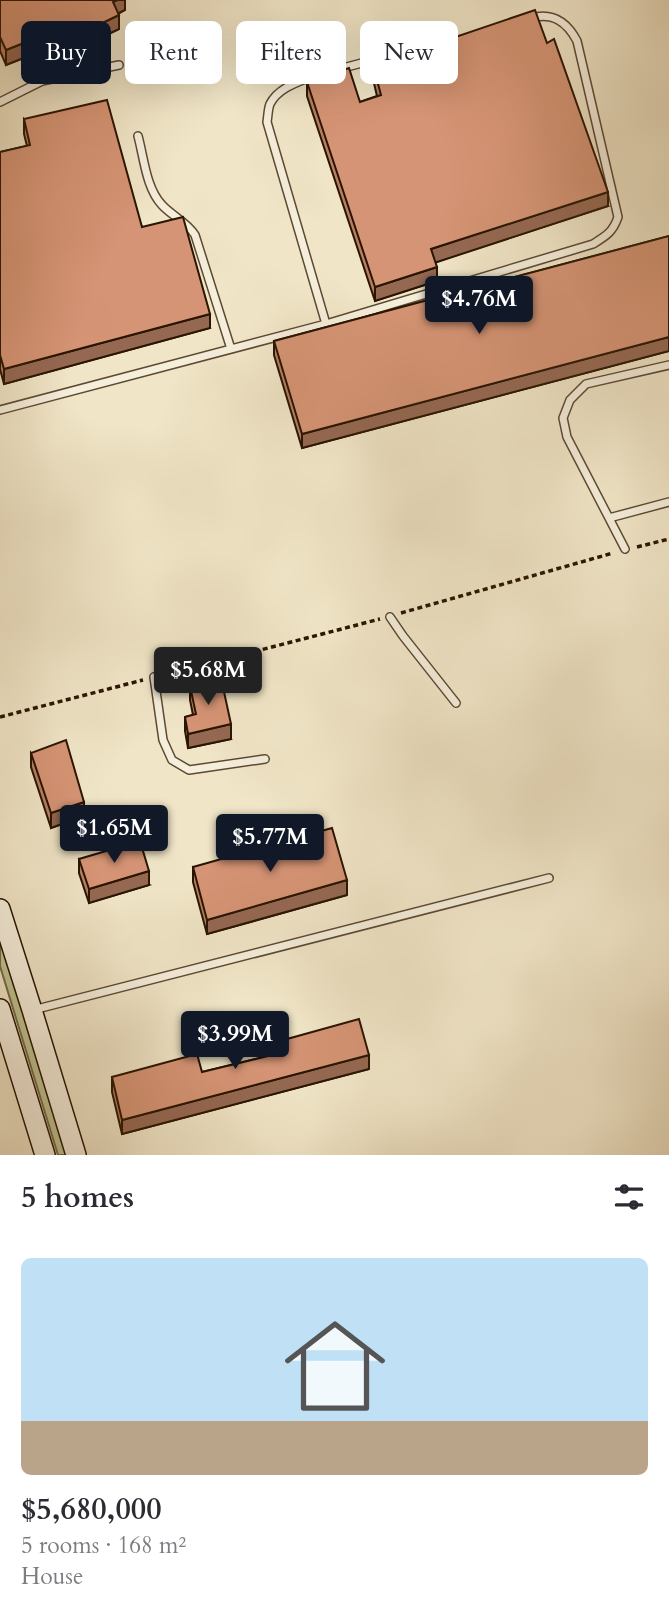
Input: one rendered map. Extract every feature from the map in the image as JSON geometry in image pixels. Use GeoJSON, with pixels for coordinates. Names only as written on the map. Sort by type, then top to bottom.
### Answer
{"type":"FeatureCollection","features":[{"type":"Feature","properties":{"kind":"main road"},"geometry":{"type":"LineString","coordinates":[[0,909],[76,1155]]}},
{"type":"Feature","properties":{"kind":"main road"},"geometry":{"type":"LineString","coordinates":[[0,1009],[45,1155]]}},
{"type":"Feature","properties":{"kind":"lane"},"geometry":{"type":"LineString","coordinates":[[0,410],[326,324],[593,244],[604,237],[614,228],[618,217],[576,41],[563,23],[552,17],[526,19]]}},
{"type":"Feature","properties":{"kind":"lane"},"geometry":{"type":"LineString","coordinates":[[326,324],[267,121],[270,104],[281,92],[313,76],[459,37]]}},
{"type":"Feature","properties":{"kind":"lane"},"geometry":{"type":"LineString","coordinates":[[0,102],[42,81],[119,65]]}},
{"type":"Feature","properties":{"kind":"lane"},"geometry":{"type":"LineString","coordinates":[[138,136],[153,193],[159,202],[195,235],[231,349]]}},
{"type":"Feature","properties":{"kind":"lane"},"geometry":{"type":"LineString","coordinates":[[625,549],[567,438],[563,418],[570,400],[586,384],[669,365]]}},
{"type":"Feature","properties":{"kind":"lane"},"geometry":{"type":"LineString","coordinates":[[609,518],[669,502]]}},
{"type":"Feature","properties":{"kind":"lane"},"geometry":{"type":"LineString","coordinates":[[390,617],[456,703]]}},
{"type":"Feature","properties":{"kind":"lane"},"geometry":{"type":"LineString","coordinates":[[155,677],[163,740],[172,760],[189,770],[265,758]]}},
{"type":"Feature","properties":{"kind":"lane"},"geometry":{"type":"LineString","coordinates":[[32,1010],[549,878]]}},
{"type":"Feature","properties":{"kind":"path"},"geometry":{"type":"LineString","coordinates":[[0,718],[390,617],[625,549],[669,539]]}},
{"type":"Feature","properties":{"kind":"green space"},"geometry":{"type":"Polygon","coordinates":[[[0,930],[70,1155],[58,1155],[0,966],[0,930]]]}},
{"type":"Feature","properties":{"kind":"building"},"geometry":{"type":"Polygon","coordinates":[[[0,0],[117,0],[113,2],[119,15],[106,21],[21,21],[21,44],[6,50],[0,37],[0,0]]]}},
{"type":"Feature","properties":{"kind":"building"},"geometry":{"type":"Polygon","coordinates":[[[535,10],[547,43],[554,39],[608,192],[431,249],[437,267],[375,287],[308,84],[346,84],[346,69],[349,68],[360,102],[381,95],[378,84],[458,84],[458,36],[535,10]]]}},
{"type":"Feature","properties":{"kind":"building"},"geometry":{"type":"Polygon","coordinates":[[[107,100],[142,227],[183,217],[210,314],[4,369],[0,355],[0,152],[30,145],[24,119],[107,100]]]}},
{"type":"Feature","properties":{"kind":"building"},"geometry":{"type":"Polygon","coordinates":[[[669,236],[669,337],[302,434],[274,341],[669,236]]]}},
{"type":"Feature","properties":{"kind":"building"},"geometry":{"type":"Polygon","coordinates":[[[221,678],[231,724],[188,734],[185,717],[196,714],[190,686],[221,678]]]}},
{"type":"Feature","properties":{"kind":"building"},"geometry":{"type":"Polygon","coordinates":[[[66,740],[84,802],[51,813],[31,753],[66,740]]]}},
{"type":"Feature","properties":{"kind":"building"},"geometry":{"type":"Polygon","coordinates":[[[332,828],[347,880],[207,920],[193,867],[332,828]]]}},
{"type":"Feature","properties":{"kind":"building"},"geometry":{"type":"Polygon","coordinates":[[[140,841],[149,871],[89,889],[79,859],[140,841]]]}},
{"type":"Feature","properties":{"kind":"building"},"geometry":{"type":"Polygon","coordinates":[[[359,1019],[369,1055],[122,1120],[112,1077],[197,1054],[202,1072],[272,1055],[269,1044],[359,1019]]]}}]}
